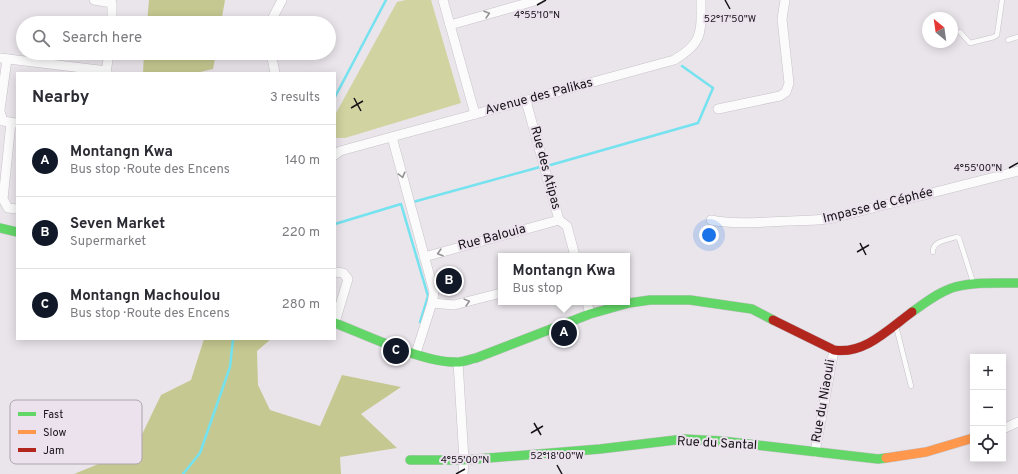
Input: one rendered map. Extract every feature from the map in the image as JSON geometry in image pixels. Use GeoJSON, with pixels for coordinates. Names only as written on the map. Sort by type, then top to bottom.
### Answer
{"type":"FeatureCollection","features":[{"type":"Feature","properties":{"kind":"street"},"geometry":{"type":"LineString","coordinates":[[94,0],[112,3],[112,16]]}},
{"type":"Feature","properties":{"kind":"street"},"geometry":{"type":"LineString","coordinates":[[274,16],[282,0]]}},
{"type":"Feature","properties":{"kind":"street"},"geometry":{"type":"LineString","coordinates":[[443,0],[475,114]]}},
{"type":"Feature","properties":{"kind":"street"},"geometry":{"type":"LineString","coordinates":[[450,25],[538,0]]}},
{"type":"Feature","properties":{"kind":"street","name":"Avenue des Palikas"},"geometry":{"type":"LineString","coordinates":[[336,154],[340,151],[674,60],[688,52],[697,41],[701,29],[701,0]]}},
{"type":"Feature","properties":{"kind":"street"},"geometry":{"type":"LineString","coordinates":[[718,109],[780,96],[786,92],[789,83],[782,18],[785,0]]}},
{"type":"Feature","properties":{"kind":"street"},"geometry":{"type":"LineString","coordinates":[[16,60],[4,58],[0,111],[4,121],[14,123],[3,179],[3,199],[8,208],[16,209]]}},
{"type":"Feature","properties":{"kind":"street"},"geometry":{"type":"LineString","coordinates":[[19,60],[107,72],[108,60]]}},
{"type":"Feature","properties":{"kind":"street"},"geometry":{"type":"LineString","coordinates":[[272,60],[275,72]]}},
{"type":"Feature","properties":{"kind":"street","name":"Rue des Atipas"},"geometry":{"type":"LineString","coordinates":[[526,101],[559,220],[567,226],[574,253]]}},
{"type":"Feature","properties":{"kind":"street"},"geometry":{"type":"LineString","coordinates":[[392,137],[434,292],[416,353]]}},
{"type":"Feature","properties":{"kind":"street","name":"Impasse de Céphée"},"geometry":{"type":"LineString","coordinates":[[711,220],[729,223],[821,220],[1018,171]]}},
{"type":"Feature","properties":{"kind":"street","name":"Rue Balouia"},"geometry":{"type":"LineString","coordinates":[[424,257],[559,220]]}},
{"type":"Feature","properties":{"kind":"street"},"geometry":{"type":"LineString","coordinates":[[0,228],[16,232]]}},
{"type":"Feature","properties":{"kind":"street"},"geometry":{"type":"LineString","coordinates":[[336,272],[343,273],[348,279],[336,320]]}},
{"type":"Feature","properties":{"kind":"street"},"geometry":{"type":"LineString","coordinates":[[630,303],[650,300],[690,300],[752,309],[834,350],[845,352],[862,348],[917,308],[942,292],[973,284],[1018,283]]}},
{"type":"Feature","properties":{"kind":"street"},"geometry":{"type":"LineString","coordinates":[[432,303],[454,305],[498,294]]}},
{"type":"Feature","properties":{"kind":"street"},"geometry":{"type":"LineString","coordinates":[[588,305],[590,314]]}},
{"type":"Feature","properties":{"kind":"street"},"geometry":{"type":"LineString","coordinates":[[336,323],[416,353],[458,362],[476,358],[590,314],[622,305]]}},
{"type":"Feature","properties":{"kind":"street","name":"Rue du Niaouli"},"geometry":{"type":"LineString","coordinates":[[815,452],[834,350]]}},
{"type":"Feature","properties":{"kind":"street"},"geometry":{"type":"LineString","coordinates":[[458,362],[464,460],[463,474]]}},
{"type":"Feature","properties":{"kind":"street"},"geometry":{"type":"LineString","coordinates":[[1006,428],[1018,422]]}},
{"type":"Feature","properties":{"kind":"street","name":"Rue du Santal"},"geometry":{"type":"LineString","coordinates":[[410,460],[464,460],[600,449],[684,439],[722,441],[878,459],[898,458],[923,453],[970,439]]}},
{"type":"Feature","properties":{"kind":"lane"},"geometry":{"type":"LineString","coordinates":[[960,32],[970,43],[997,35],[1002,0]]}},
{"type":"Feature","properties":{"kind":"lane"},"geometry":{"type":"LineString","coordinates":[[1008,40],[1018,37]]}},
{"type":"Feature","properties":{"kind":"lane"},"geometry":{"type":"LineString","coordinates":[[933,252],[933,248],[936,244],[956,237],[959,238],[973,284]]}},
{"type":"Feature","properties":{"kind":"lane"},"geometry":{"type":"LineString","coordinates":[[896,324],[911,386]]}},
{"type":"Feature","properties":{"kind":"green space"},"geometry":{"type":"Polygon","coordinates":[[[149,0],[225,0],[222,16],[148,16],[149,0]]]}},
{"type":"Feature","properties":{"kind":"green space"},"geometry":{"type":"Polygon","coordinates":[[[406,0],[431,0],[461,103],[345,138],[336,138],[336,113],[397,2],[406,0]]]}},
{"type":"Feature","properties":{"kind":"green space"},"geometry":{"type":"Polygon","coordinates":[[[144,60],[215,60],[213,69],[200,72],[143,72],[144,60]]]}},
{"type":"Feature","properties":{"kind":"green space"},"geometry":{"type":"Polygon","coordinates":[[[204,340],[270,340],[257,351],[258,385],[270,410],[320,426],[342,375],[401,387],[361,414],[397,448],[340,457],[341,474],[74,474],[98,464],[142,464],[142,434],[161,395],[191,380],[204,340]]]}},
{"type":"Feature","properties":{"kind":"waterway"},"geometry":{"type":"LineString","coordinates":[[336,95],[386,0]]}},
{"type":"Feature","properties":{"kind":"waterway"},"geometry":{"type":"LineString","coordinates":[[547,166],[698,123],[713,88],[682,66]]}},
{"type":"Feature","properties":{"kind":"waterway"},"geometry":{"type":"LineString","coordinates":[[413,202],[540,167]]}},
{"type":"Feature","properties":{"kind":"waterway"},"geometry":{"type":"LineString","coordinates":[[336,224],[401,204],[428,296],[420,322]]}},
{"type":"Feature","properties":{"kind":"waterway"},"geometry":{"type":"LineString","coordinates":[[183,474],[200,453],[230,367],[233,340]]}},
{"type":"Feature","properties":{"kind":"traffic: fast"},"geometry":{"type":"LineString","coordinates":[[0,228],[16,232]]}},
{"type":"Feature","properties":{"kind":"traffic: fast"},"geometry":{"type":"LineString","coordinates":[[912,312],[938,294],[955,287],[994,283],[1018,283]]}},
{"type":"Feature","properties":{"kind":"traffic: fast"},"geometry":{"type":"LineString","coordinates":[[630,303],[650,300],[690,300],[752,309],[773,320]]}},
{"type":"Feature","properties":{"kind":"traffic: fast"},"geometry":{"type":"LineString","coordinates":[[336,323],[413,354],[445,361],[462,362],[590,314],[622,305]]}},
{"type":"Feature","properties":{"kind":"traffic: fast"},"geometry":{"type":"LineString","coordinates":[[410,460],[464,460],[600,449],[684,439],[722,441],[878,459],[886,458]]}},
{"type":"Feature","properties":{"kind":"traffic: slow"},"geometry":{"type":"LineString","coordinates":[[886,458],[926,452],[970,439]]}},
{"type":"Feature","properties":{"kind":"traffic: jam"},"geometry":{"type":"LineString","coordinates":[[773,320],[834,350],[845,350],[856,349],[866,345],[885,333],[912,312]]}},
{"type":"Feature","properties":{"kind":"place","name":"Seven Market"},"geometry":{"type":"Point","coordinates":[449,281]}},
{"type":"Feature","properties":{"kind":"place","name":"Montangn Kwa"},"geometry":{"type":"Point","coordinates":[564,333]}},
{"type":"Feature","properties":{"kind":"place","name":"Montangn Machoulou"},"geometry":{"type":"Point","coordinates":[396,351]}}]}
